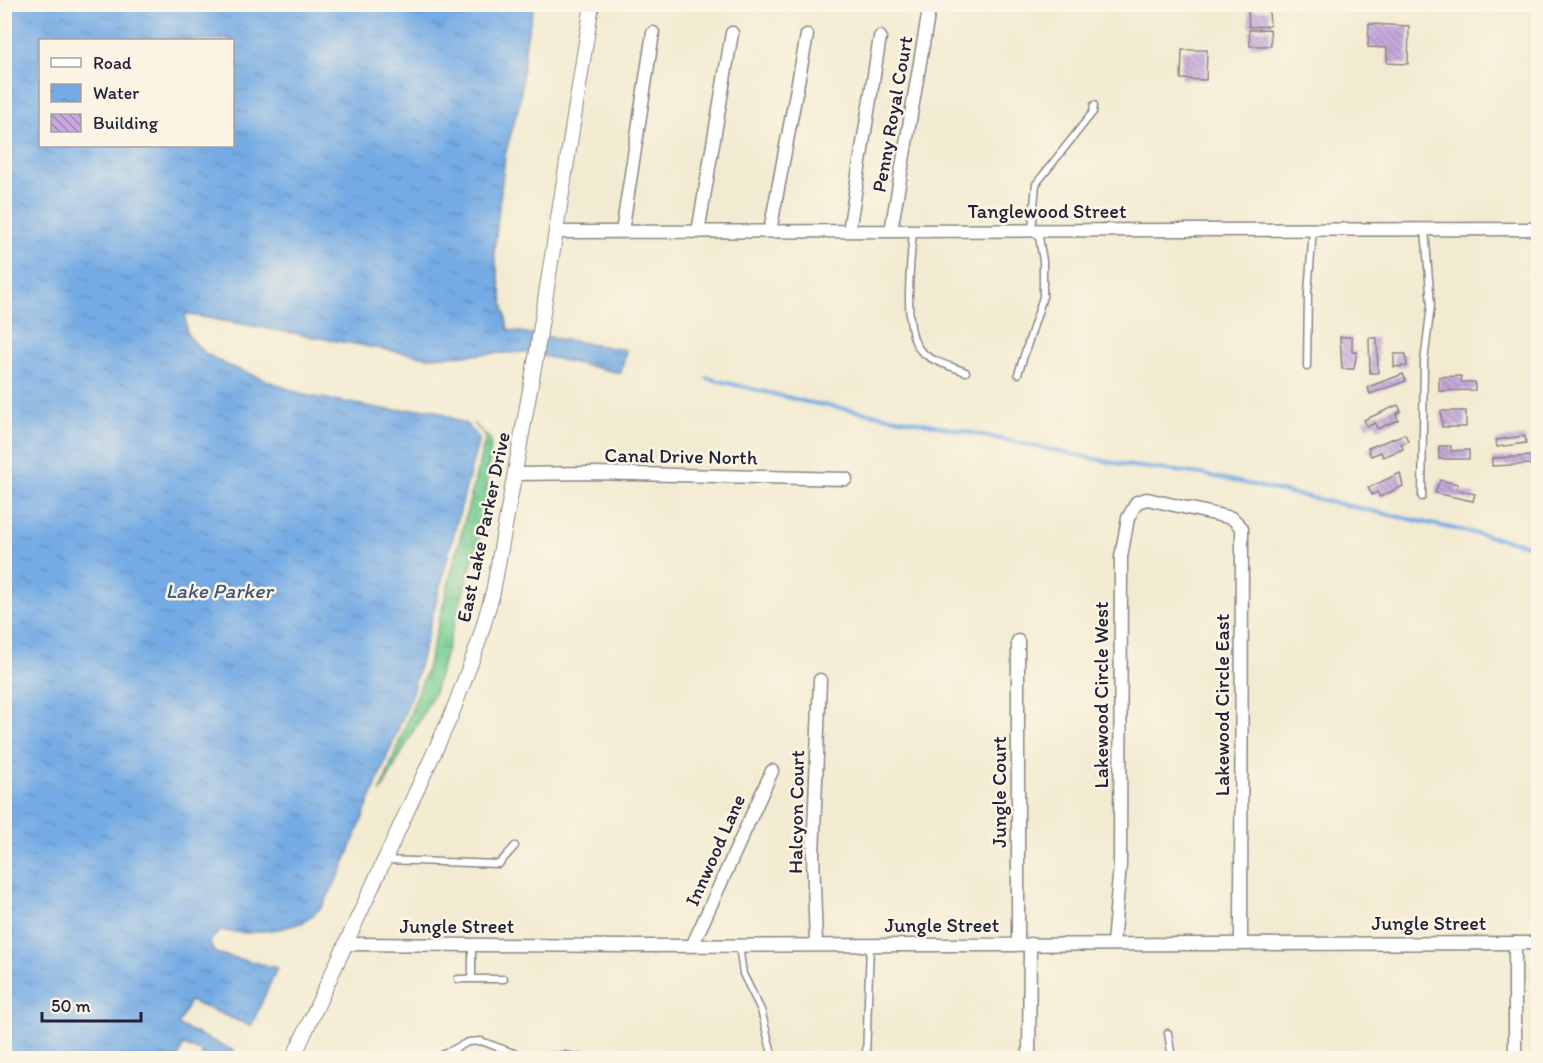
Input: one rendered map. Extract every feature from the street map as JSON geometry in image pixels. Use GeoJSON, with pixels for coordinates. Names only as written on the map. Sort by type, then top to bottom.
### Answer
{"type":"FeatureCollection","features":[{"type":"Feature","properties":{"kind":"street","name":"East Lake Parker Drive"},"geometry":{"type":"LineString","coordinates":[[293,1059],[451,716],[478,644],[499,569],[516,474],[592,4]]}},
{"type":"Feature","properties":{"kind":"street","name":"Penny Royal Court"},"geometry":{"type":"LineString","coordinates":[[891,231],[930,4]]}},
{"type":"Feature","properties":{"kind":"street"},"geometry":{"type":"LineString","coordinates":[[622,232],[653,33]]}},
{"type":"Feature","properties":{"kind":"street"},"geometry":{"type":"LineString","coordinates":[[698,231],[732,33]]}},
{"type":"Feature","properties":{"kind":"street"},"geometry":{"type":"LineString","coordinates":[[770,231],[807,35]]}},
{"type":"Feature","properties":{"kind":"street"},"geometry":{"type":"LineString","coordinates":[[849,231],[880,37]]}},
{"type":"Feature","properties":{"kind":"street","name":"Tanglewood Street"},"geometry":{"type":"LineString","coordinates":[[556,231],[1539,229]]}},
{"type":"Feature","properties":{"kind":"street","name":"Canal Drive North"},"geometry":{"type":"LineString","coordinates":[[516,474],[591,473],[846,479]]}},
{"type":"Feature","properties":{"kind":"street","name":"Lakewood Circle West"},"geometry":{"type":"LineString","coordinates":[[1113,944],[1120,865],[1122,539],[1133,507],[1141,500],[1187,508]]}},
{"type":"Feature","properties":{"kind":"street","name":"Lakewood Circle East"},"geometry":{"type":"LineString","coordinates":[[1187,508],[1232,518],[1242,528],[1241,943]]}},
{"type":"Feature","properties":{"kind":"street","name":"Jungle Court"},"geometry":{"type":"LineString","coordinates":[[1018,641],[1024,944],[1029,1059]]}},
{"type":"Feature","properties":{"kind":"street","name":"Halcyon Court"},"geometry":{"type":"LineString","coordinates":[[816,944],[813,855],[820,680]]}},
{"type":"Feature","properties":{"kind":"street","name":"Innwood Lane"},"geometry":{"type":"LineString","coordinates":[[693,944],[772,771]]}},
{"type":"Feature","properties":{"kind":"street"},"geometry":{"type":"LineString","coordinates":[[1515,943],[1515,1059]]}},
{"type":"Feature","properties":{"kind":"street","name":"Jungle Street"},"geometry":{"type":"LineString","coordinates":[[346,944],[1539,943]]}},
{"type":"Feature","properties":{"kind":"lane"},"geometry":{"type":"LineString","coordinates":[[1018,374],[1043,297],[1043,261],[1035,230],[1036,184],[1089,116],[1094,105]]}},
{"type":"Feature","properties":{"kind":"lane"},"geometry":{"type":"LineString","coordinates":[[1422,497],[1424,362],[1431,305],[1425,229]]}},
{"type":"Feature","properties":{"kind":"lane"},"geometry":{"type":"LineString","coordinates":[[1307,368],[1308,292],[1313,230]]}},
{"type":"Feature","properties":{"kind":"lane"},"geometry":{"type":"LineString","coordinates":[[913,231],[910,281],[914,338],[926,355],[966,372]]}},
{"type":"Feature","properties":{"kind":"lane"},"geometry":{"type":"LineString","coordinates":[[385,860],[499,864],[514,846]]}},
{"type":"Feature","properties":{"kind":"lane"},"geometry":{"type":"LineString","coordinates":[[739,944],[743,974],[764,1017],[773,1059]]}},
{"type":"Feature","properties":{"kind":"lane"},"geometry":{"type":"LineString","coordinates":[[866,1057],[870,944]]}},
{"type":"Feature","properties":{"kind":"lane"},"geometry":{"type":"LineString","coordinates":[[472,945],[472,979]]}},
{"type":"Feature","properties":{"kind":"lane"},"geometry":{"type":"LineString","coordinates":[[458,978],[504,979]]}},
{"type":"Feature","properties":{"kind":"lane"},"geometry":{"type":"LineString","coordinates":[[1168,1033],[1172,1059]]}},
{"type":"Feature","properties":{"kind":"lane"},"geometry":{"type":"LineString","coordinates":[[436,1059],[468,1042],[481,1041],[501,1051],[527,1058],[564,1055],[582,1059]]}},
{"type":"Feature","properties":{"kind":"green space"},"geometry":{"type":"Polygon","coordinates":[[[473,423],[491,440],[485,518],[434,693],[380,793],[427,669],[485,440],[483,433],[473,423]]]}},
{"type":"Feature","properties":{"kind":"water","name":"Lake Parker"},"geometry":{"type":"Polygon","coordinates":[[[5,5],[534,5],[525,46],[520,101],[505,155],[494,253],[508,330],[626,350],[621,373],[525,352],[427,357],[185,314],[187,334],[203,352],[224,364],[304,395],[388,410],[432,409],[466,424],[479,438],[411,697],[341,872],[322,907],[304,922],[284,928],[248,933],[221,931],[213,937],[210,944],[215,953],[277,968],[251,1026],[190,1001],[178,1025],[234,1051],[232,1058],[201,1058],[203,1052],[183,1045],[178,1058],[5,1058],[5,5]]]}},
{"type":"Feature","properties":{"kind":"building"},"geometry":{"type":"Polygon","coordinates":[[[1248,10],[1269,10],[1270,26],[1249,27],[1248,10]]]}},
{"type":"Feature","properties":{"kind":"building"},"geometry":{"type":"Polygon","coordinates":[[[1369,24],[1409,26],[1408,64],[1387,63],[1387,48],[1368,47],[1369,24]]]}},
{"type":"Feature","properties":{"kind":"building"},"geometry":{"type":"Polygon","coordinates":[[[1270,29],[1271,46],[1250,46],[1249,30],[1270,29]]]}},
{"type":"Feature","properties":{"kind":"building"},"geometry":{"type":"Polygon","coordinates":[[[1182,50],[1207,50],[1206,80],[1181,79],[1182,50]]]}},
{"type":"Feature","properties":{"kind":"building"},"geometry":{"type":"Polygon","coordinates":[[[1340,337],[1352,337],[1352,352],[1357,352],[1354,369],[1342,369],[1340,337]]]}},
{"type":"Feature","properties":{"kind":"building"},"geometry":{"type":"Polygon","coordinates":[[[1369,338],[1377,338],[1378,373],[1370,373],[1369,338]]]}},
{"type":"Feature","properties":{"kind":"building"},"geometry":{"type":"Polygon","coordinates":[[[1394,354],[1406,354],[1407,366],[1394,367],[1394,354]]]}},
{"type":"Feature","properties":{"kind":"building"},"geometry":{"type":"Polygon","coordinates":[[[1403,374],[1406,381],[1370,394],[1368,387],[1403,374]]]}},
{"type":"Feature","properties":{"kind":"building"},"geometry":{"type":"Polygon","coordinates":[[[1461,376],[1461,382],[1475,382],[1475,390],[1439,391],[1439,377],[1461,376]]]}},
{"type":"Feature","properties":{"kind":"building"},"geometry":{"type":"Polygon","coordinates":[[[1398,405],[1401,411],[1396,414],[1398,420],[1377,429],[1375,423],[1367,427],[1364,420],[1398,405]]]}},
{"type":"Feature","properties":{"kind":"building"},"geometry":{"type":"Polygon","coordinates":[[[1441,411],[1466,411],[1466,427],[1442,427],[1441,411]]]}},
{"type":"Feature","properties":{"kind":"building"},"geometry":{"type":"Polygon","coordinates":[[[1405,434],[1408,441],[1401,444],[1403,449],[1383,457],[1381,452],[1371,456],[1368,448],[1405,434]]]}},
{"type":"Feature","properties":{"kind":"building"},"geometry":{"type":"Polygon","coordinates":[[[1525,436],[1526,443],[1497,447],[1496,440],[1525,436]]]}},
{"type":"Feature","properties":{"kind":"building"},"geometry":{"type":"Polygon","coordinates":[[[1439,446],[1451,446],[1451,451],[1469,450],[1469,459],[1439,459],[1439,446]]]}},
{"type":"Feature","properties":{"kind":"building"},"geometry":{"type":"Polygon","coordinates":[[[1534,456],[1534,464],[1492,466],[1492,458],[1534,456]]]}},
{"type":"Feature","properties":{"kind":"building"},"geometry":{"type":"Polygon","coordinates":[[[1400,473],[1403,486],[1380,497],[1377,492],[1372,495],[1368,488],[1400,473]]]}},
{"type":"Feature","properties":{"kind":"building"},"geometry":{"type":"Polygon","coordinates":[[[1440,480],[1458,484],[1457,490],[1475,494],[1473,501],[1435,493],[1440,480]]]}},
{"type":"Feature","properties":{"kind":"waterway"},"geometry":{"type":"LineString","coordinates":[[707,378],[807,402],[929,424],[1124,465],[1202,474],[1538,547]]}}]}
